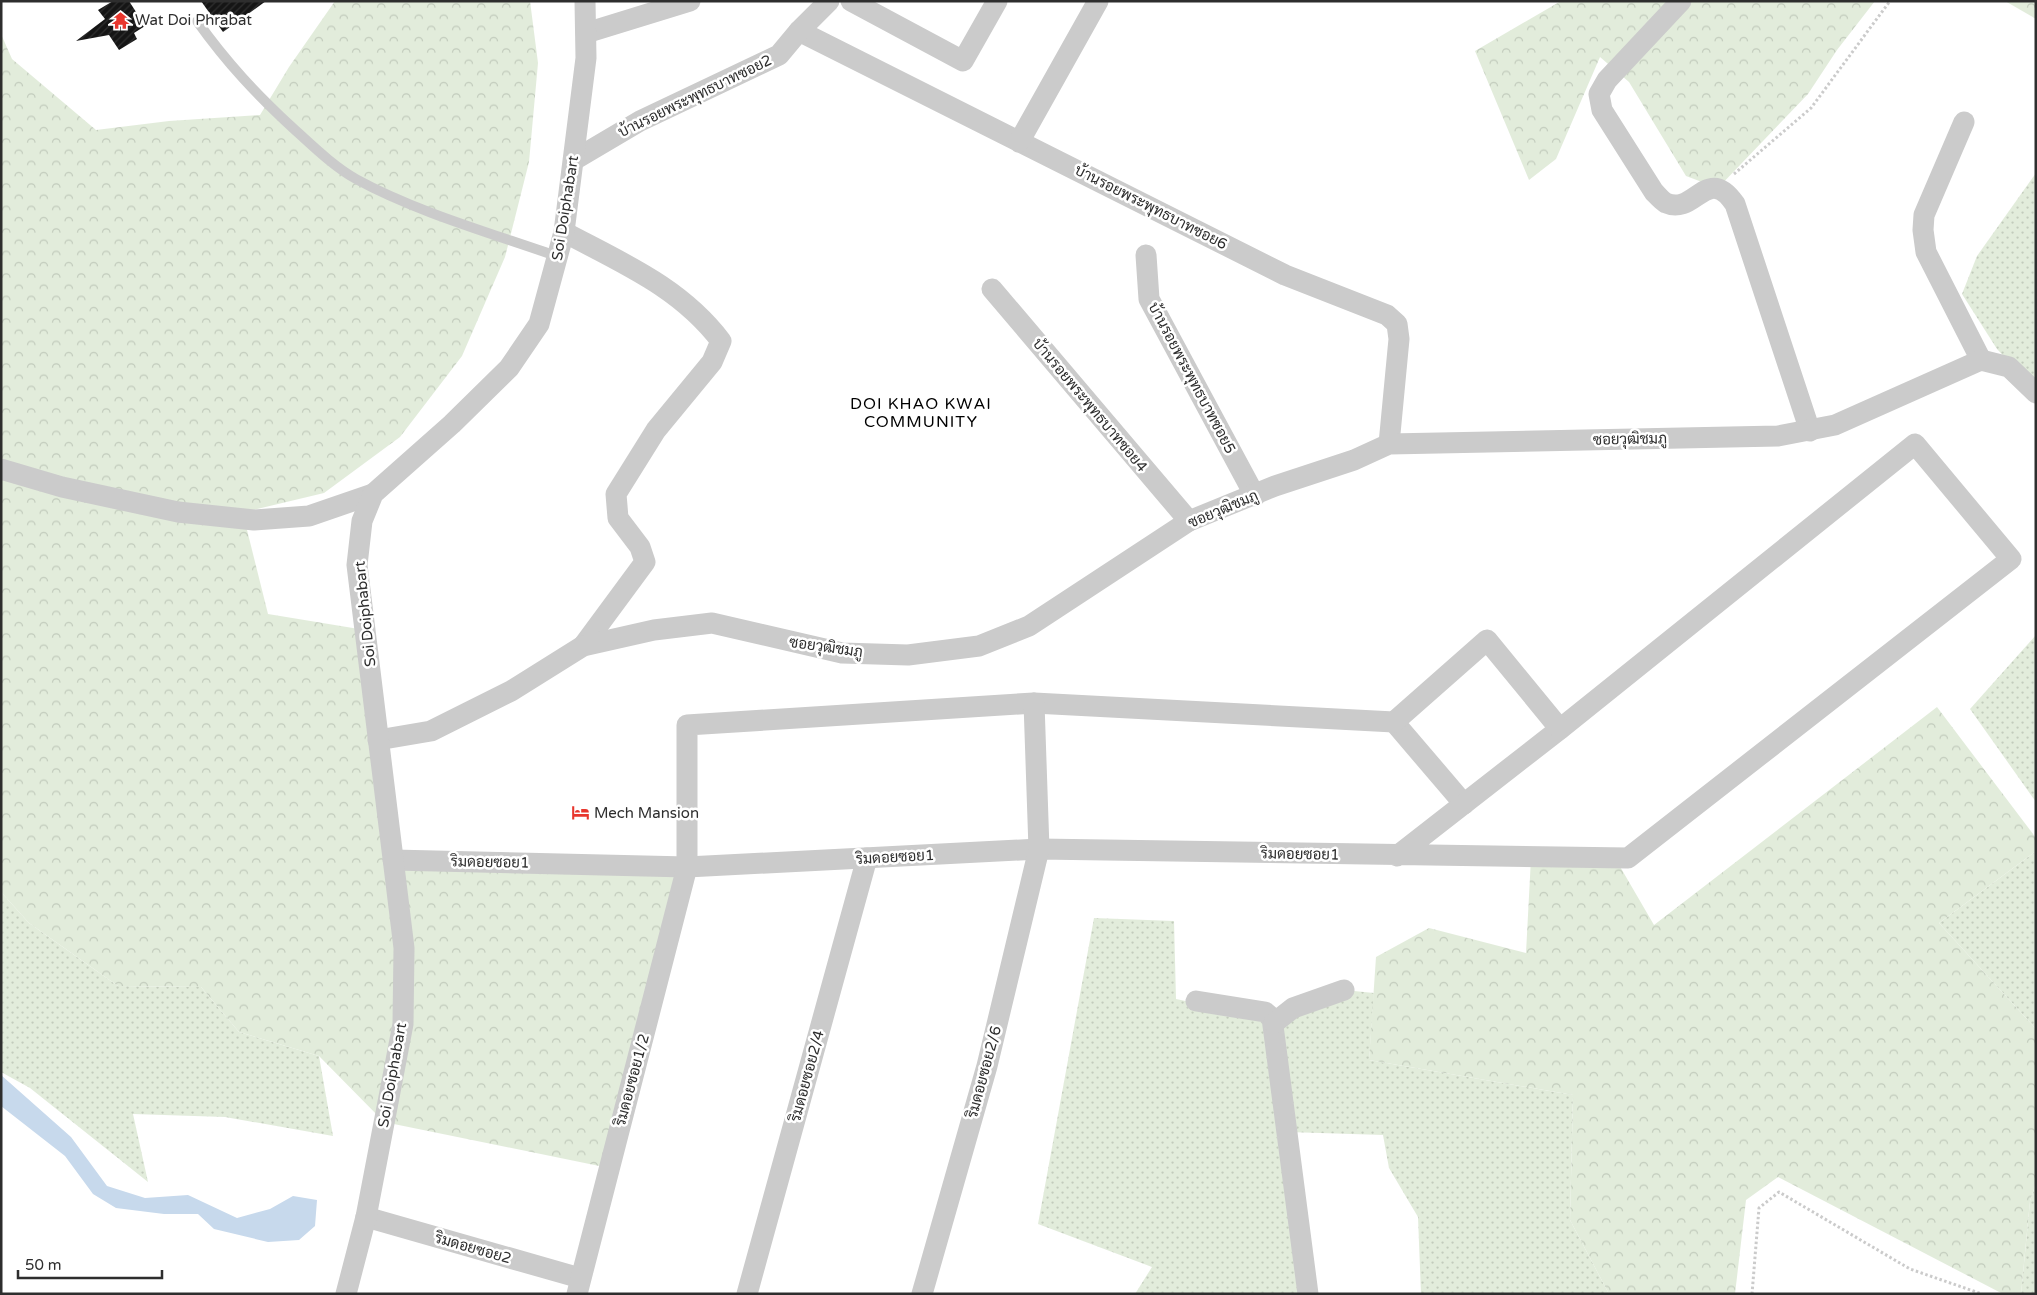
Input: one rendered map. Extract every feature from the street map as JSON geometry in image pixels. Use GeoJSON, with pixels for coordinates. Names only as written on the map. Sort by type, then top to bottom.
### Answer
{"type":"FeatureCollection","features":[{"type":"Feature","properties":{"kind":"street","name":"Soi Doiphabart"},"geometry":{"type":"LineString","coordinates":[[346,1294],[366,1217],[403,1024],[404,948],[358,565],[362,521],[373,494],[452,424],[509,368],[539,324],[559,257],[564,232],[586,58],[585,1]]}},
{"type":"Feature","properties":{"kind":"street"},"geometry":{"type":"LineString","coordinates":[[586,33],[690,1]]}},
{"type":"Feature","properties":{"kind":"street","name":"บ้านรอยพระพุทธบาทซอย2"},"geometry":{"type":"LineString","coordinates":[[574,160],[640,121],[779,55],[798,31],[829,1]]}},
{"type":"Feature","properties":{"kind":"street"},"geometry":{"type":"LineString","coordinates":[[851,1],[963,61],[997,1]]}},
{"type":"Feature","properties":{"kind":"street"},"geometry":{"type":"LineString","coordinates":[[1020,142],[1098,1]]}},
{"type":"Feature","properties":{"kind":"street"},"geometry":{"type":"LineString","coordinates":[[1681,1],[1607,80],[1599,94],[1602,110],[1654,192],[1665,203],[1676,205],[1685,203],[1705,190],[1718,188],[1727,193],[1735,204],[1810,431]]}},
{"type":"Feature","properties":{"kind":"street","name":"บ้านรอยพระพุทธบาทซอย6"},"geometry":{"type":"LineString","coordinates":[[798,31],[1285,275],[1387,315],[1397,324],[1399,339],[1389,444]]}},
{"type":"Feature","properties":{"kind":"street"},"geometry":{"type":"LineString","coordinates":[[1964,122],[1924,215],[1923,230],[1926,252],[1981,360],[2009,367],[2036,393]]}},
{"type":"Feature","properties":{"kind":"street"},"geometry":{"type":"LineString","coordinates":[[564,232],[662,284],[704,318],[721,341],[712,362],[656,430],[616,494],[618,518],[640,547],[645,562],[583,646]]}},
{"type":"Feature","properties":{"kind":"street","name":"บ้านรอยพระพุทธบาทซอย5"},"geometry":{"type":"LineString","coordinates":[[1146,255],[1150,299],[1255,496]]}},
{"type":"Feature","properties":{"kind":"street","name":"บ้านรอยพระพุทธบาทซอย4"},"geometry":{"type":"LineString","coordinates":[[992,289],[1189,521]]}},
{"type":"Feature","properties":{"kind":"street","name":"ซอยวุฒิชมภู"},"geometry":{"type":"LineString","coordinates":[[378,740],[431,731],[510,691],[583,646],[654,630],[712,623],[842,652],[908,655],[979,646],[1029,626],[1189,521],[1276,486],[1354,460],[1389,444],[1778,436],[1835,425],[1981,360]]}},
{"type":"Feature","properties":{"kind":"street","name":"ริมดอยซอย1"},"geometry":{"type":"LineString","coordinates":[[393,860],[687,867],[1039,849],[1397,856],[1628,858],[2011,559],[1915,444],[1560,729]]}},
{"type":"Feature","properties":{"kind":"street"},"geometry":{"type":"LineString","coordinates":[[1,469],[62,488],[178,512],[254,520],[309,516],[373,494]]}},
{"type":"Feature","properties":{"kind":"street"},"geometry":{"type":"LineString","coordinates":[[1034,703],[1394,722],[1487,640],[1560,729],[1397,856]]}},
{"type":"Feature","properties":{"kind":"street","name":"ริมดอยซอย2/6"},"geometry":{"type":"LineString","coordinates":[[922,1294],[987,1066],[1039,849],[1034,703]]}},
{"type":"Feature","properties":{"kind":"street","name":"ริมดอยซอย1/2"},"geometry":{"type":"LineString","coordinates":[[578,1286],[687,867],[687,725],[1034,703]]}},
{"type":"Feature","properties":{"kind":"street"},"geometry":{"type":"LineString","coordinates":[[1394,722],[1464,804]]}},
{"type":"Feature","properties":{"kind":"street","name":"ริมดอยซอย2/4"},"geometry":{"type":"LineString","coordinates":[[747,1294],[867,858]]}},
{"type":"Feature","properties":{"kind":"street"},"geometry":{"type":"LineString","coordinates":[[1274,1023],[1293,1008],[1344,990]]}},
{"type":"Feature","properties":{"kind":"street"},"geometry":{"type":"LineString","coordinates":[[1196,1001],[1265,1012],[1270,1014],[1274,1023],[1308,1294]]}},
{"type":"Feature","properties":{"kind":"street","name":"ริมดอยซอย2"},"geometry":{"type":"LineString","coordinates":[[366,1217],[578,1286]]}},
{"type":"Feature","properties":{"kind":"lane"},"geometry":{"type":"LineString","coordinates":[[197,21],[222,58],[254,92],[322,155],[356,178],[429,211],[559,257]]}},
{"type":"Feature","properties":{"kind":"path"},"geometry":{"type":"LineString","coordinates":[[1718,188],[1811,108],[1890,1]]}},
{"type":"Feature","properties":{"kind":"path"},"geometry":{"type":"LineString","coordinates":[[1752,1294],[1759,1208],[1779,1192],[1910,1269],[1982,1294]]}},
{"type":"Feature","properties":{"kind":"green space"},"geometry":{"type":"Polygon","coordinates":[[[335,1],[530,1],[538,63],[529,162],[505,257],[462,356],[400,437],[324,493],[220,518],[246,526],[268,614],[365,630],[393,860],[687,867],[609,1168],[384,1122],[319,1056],[239,1032],[201,987],[118,986],[29,923],[1,892],[1,34],[12,59],[96,130],[169,121],[260,115],[289,67],[335,1]]]}},
{"type":"Feature","properties":{"kind":"green space"},"geometry":{"type":"Polygon","coordinates":[[[1561,1],[1875,1],[1837,50],[1808,94],[1718,188],[1686,176],[1629,82],[1600,57],[1556,159],[1529,180],[1475,51],[1561,1]]]}},
{"type":"Feature","properties":{"kind":"green space"},"geometry":{"type":"Polygon","coordinates":[[[2005,1],[2036,1],[2036,19],[2005,1]]]}},
{"type":"Feature","properties":{"kind":"green space"},"geometry":{"type":"Polygon","coordinates":[[[2036,173],[2036,391],[1997,349],[1962,294],[1977,256],[2036,173]]]}},
{"type":"Feature","properties":{"kind":"green space"},"geometry":{"type":"Polygon","coordinates":[[[2036,635],[2036,802],[1970,709],[2036,635]]]}},
{"type":"Feature","properties":{"kind":"green space"},"geometry":{"type":"Polygon","coordinates":[[[1937,707],[2036,838],[2036,851],[1939,923],[2036,1029],[2036,1183],[2030,1201],[2021,1294],[2003,1294],[1778,1177],[1746,1200],[1735,1294],[1609,1294],[1570,1220],[1573,1095],[1369,1060],[1376,957],[1429,928],[1526,953],[1531,858],[1615,858],[1654,925],[1937,707]]]}},
{"type":"Feature","properties":{"kind":"green space"},"geometry":{"type":"Polygon","coordinates":[[[2036,851],[2036,1029],[1939,923],[2036,851]]]}},
{"type":"Feature","properties":{"kind":"green space"},"geometry":{"type":"Polygon","coordinates":[[[1,892],[29,923],[118,986],[201,987],[239,1032],[319,1056],[333,1136],[225,1117],[133,1114],[148,1182],[30,1088],[1,1072],[1,892]]]}},
{"type":"Feature","properties":{"kind":"green space"},"geometry":{"type":"Polygon","coordinates":[[[1094,918],[1174,921],[1176,999],[1263,1017],[1299,1294],[1135,1294],[1152,1267],[1038,1224],[1094,918]]]}},
{"type":"Feature","properties":{"kind":"green space"},"geometry":{"type":"Polygon","coordinates":[[[1344,990],[1374,993],[1369,1060],[1573,1095],[1570,1220],[1609,1294],[1421,1294],[1418,1217],[1389,1168],[1383,1135],[1288,1132],[1274,1023],[1344,990]]]}},
{"type":"Feature","properties":{"kind":"green space"},"geometry":{"type":"Polygon","coordinates":[[[2036,1183],[2036,1294],[2021,1294],[2030,1201],[2036,1183]]]}},
{"type":"Feature","properties":{"kind":"water"},"geometry":{"type":"Polygon","coordinates":[[[1,1075],[71,1137],[107,1186],[145,1198],[188,1195],[237,1218],[270,1209],[293,1196],[317,1200],[315,1226],[299,1240],[268,1242],[214,1229],[198,1214],[164,1214],[116,1208],[93,1194],[65,1156],[1,1106],[1,1075]]]}},
{"type":"Feature","properties":{"kind":"building"},"geometry":{"type":"Polygon","coordinates":[[[113,1],[129,1],[145,26],[134,33],[137,39],[119,50],[109,35],[76,41],[105,19],[98,10],[113,1]]]}},
{"type":"Feature","properties":{"kind":"building"},"geometry":{"type":"Polygon","coordinates":[[[201,1],[266,1],[223,32],[201,1]]]}},
{"type":"Feature","properties":{"kind":"place","name":"Wat Doi Phrabat"},"geometry":{"type":"Point","coordinates":[121,20]}},
{"type":"Feature","properties":{"kind":"place","name":"Mech Mansion"},"geometry":{"type":"Point","coordinates":[580,813]}},
{"type":"Feature","properties":{"kind":"district","name":"DOI KHAO KWAI COMMUNITY"},"geometry":{"type":"Point","coordinates":[921,413]}}]}
